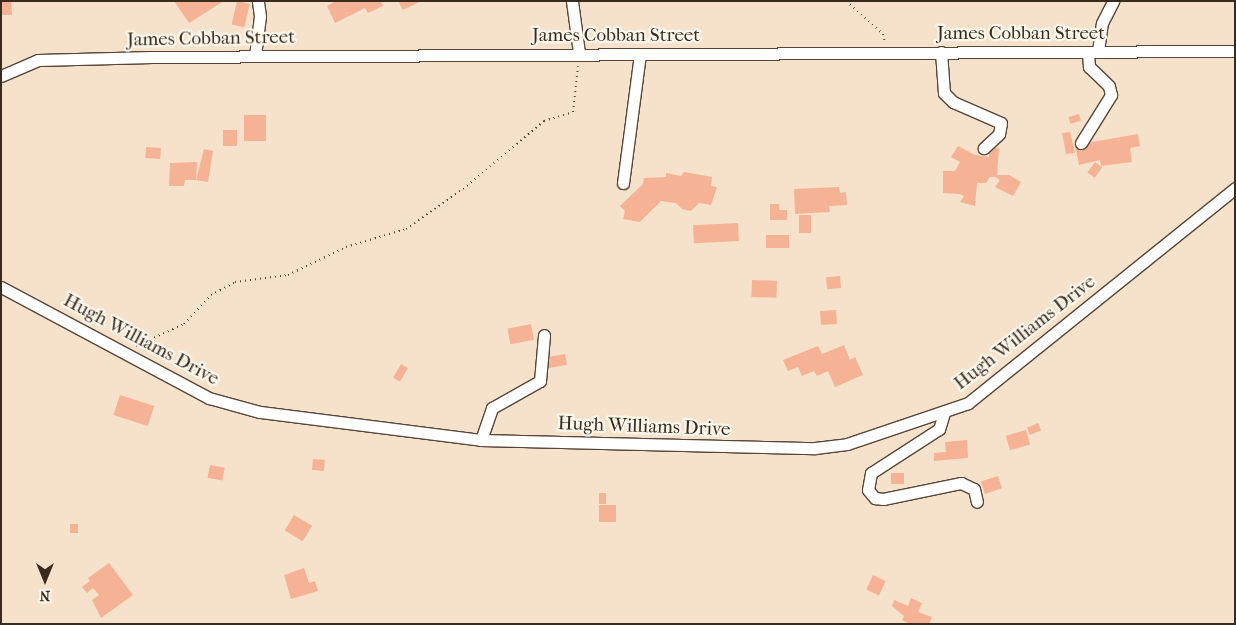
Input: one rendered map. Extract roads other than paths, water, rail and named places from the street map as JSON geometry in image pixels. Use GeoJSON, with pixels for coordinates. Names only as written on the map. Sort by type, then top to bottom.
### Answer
{"type":"FeatureCollection","features":[{"type":"Feature","properties":{"kind":"street"},"geometry":{"type":"LineString","coordinates":[[255,56],[260,16],[258,1]]}},
{"type":"Feature","properties":{"kind":"street"},"geometry":{"type":"LineString","coordinates":[[572,1],[579,53]]}},
{"type":"Feature","properties":{"kind":"street"},"geometry":{"type":"LineString","coordinates":[[1081,143],[1111,95],[1109,86],[1088,67],[1102,23],[1114,1]]}},
{"type":"Feature","properties":{"kind":"street","name":"James Cobban Street"},"geometry":{"type":"LineString","coordinates":[[1,76],[38,60],[579,53],[1235,50]]}},
{"type":"Feature","properties":{"kind":"street"},"geometry":{"type":"LineString","coordinates":[[941,52],[944,93],[953,102],[1001,123],[999,134],[984,148]]}},
{"type":"Feature","properties":{"kind":"street"},"geometry":{"type":"LineString","coordinates":[[623,183],[640,54]]}},
{"type":"Feature","properties":{"kind":"street","name":"Hugh Williams Drive"},"geometry":{"type":"LineString","coordinates":[[1,287],[209,398],[260,412],[481,440],[815,448],[847,444],[944,413],[968,403],[997,382],[1235,188]]}},
{"type":"Feature","properties":{"kind":"street"},"geometry":{"type":"LineString","coordinates":[[481,440],[492,408],[540,382],[544,335]]}},
{"type":"Feature","properties":{"kind":"street"},"geometry":{"type":"LineString","coordinates":[[944,413],[939,429],[871,473],[868,490],[875,498],[883,498],[961,483],[974,489],[977,502]]}}]}
